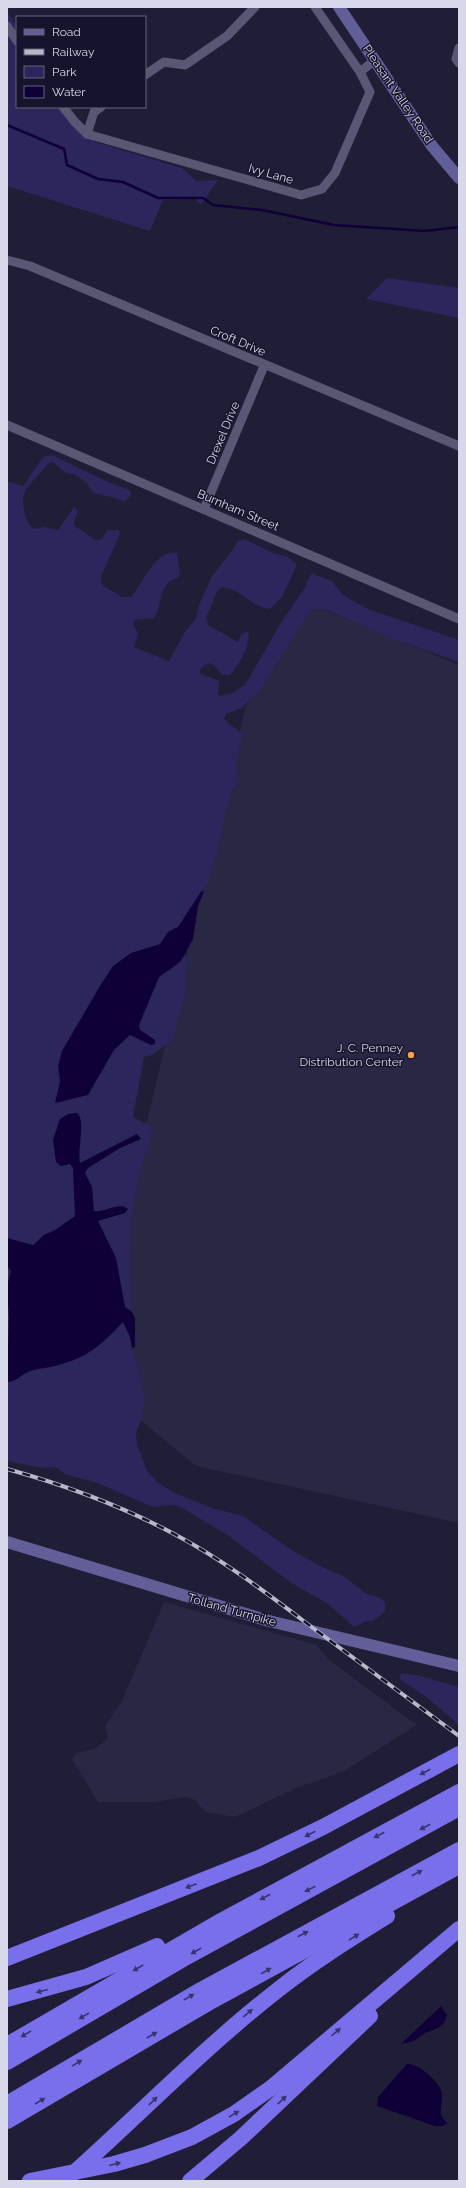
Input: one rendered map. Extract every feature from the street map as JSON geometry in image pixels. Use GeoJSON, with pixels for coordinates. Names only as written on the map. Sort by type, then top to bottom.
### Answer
{"type":"FeatureCollection","features":[{"type":"Feature","properties":{"kind":"highway"},"geometry":{"type":"LineString","coordinates":[[7,1958],[259,1858],[324,1827],[459,1754]]}},
{"type":"Feature","properties":{"kind":"highway"},"geometry":{"type":"LineString","coordinates":[[7,2045],[221,1921],[459,1792]]}},
{"type":"Feature","properties":{"kind":"highway"},"geometry":{"type":"LineString","coordinates":[[7,2062],[211,1943],[459,1808]]}},
{"type":"Feature","properties":{"kind":"highway"},"geometry":{"type":"LineString","coordinates":[[7,2104],[214,1983],[459,1850]]}},
{"type":"Feature","properties":{"kind":"highway"},"geometry":{"type":"LineString","coordinates":[[7,2121],[208,2003],[459,1866]]}},
{"type":"Feature","properties":{"kind":"highway"},"geometry":{"type":"LineString","coordinates":[[65,2181],[124,2128],[204,2052],[274,1993],[334,1950],[415,1900],[444,1874]]}},
{"type":"Feature","properties":{"kind":"highway"},"geometry":{"type":"LineString","coordinates":[[7,1999],[86,1977],[134,1957],[190,1928],[221,1921]]}},
{"type":"Feature","properties":{"kind":"highway"},"geometry":{"type":"LineString","coordinates":[[30,2181],[109,2165],[150,2153],[183,2141],[229,2117],[260,2096],[459,1930]]}},
{"type":"Feature","properties":{"kind":"highway"},"geometry":{"type":"LineString","coordinates":[[190,2181],[241,2138],[459,1930]]}},
{"type":"Feature","properties":{"kind":"main road","name":"Pleasant Valley Road"},"geometry":{"type":"LineString","coordinates":[[339,7],[432,146],[459,178]]}},
{"type":"Feature","properties":{"kind":"main road","name":"Tolland Turnpike"},"geometry":{"type":"LineString","coordinates":[[7,1542],[276,1623],[459,1666]]}},
{"type":"Feature","properties":{"kind":"street"},"geometry":{"type":"LineString","coordinates":[[146,74],[164,62],[185,65],[227,36],[255,7]]}},
{"type":"Feature","properties":{"kind":"street","name":"Ivy Lane"},"geometry":{"type":"LineString","coordinates":[[64,108],[87,134],[301,195],[322,189],[335,173],[370,92],[360,72],[315,7]]}},
{"type":"Feature","properties":{"kind":"street"},"geometry":{"type":"LineString","coordinates":[[7,26],[16,40]]}},
{"type":"Feature","properties":{"kind":"street"},"geometry":{"type":"LineString","coordinates":[[459,48],[456,59],[459,63]]}},
{"type":"Feature","properties":{"kind":"street"},"geometry":{"type":"LineString","coordinates":[[360,72],[375,60]]}},
{"type":"Feature","properties":{"kind":"street"},"geometry":{"type":"LineString","coordinates":[[87,134],[94,112],[100,108]]}},
{"type":"Feature","properties":{"kind":"street","name":"Croft Drive"},"geometry":{"type":"LineString","coordinates":[[7,260],[30,266],[264,366],[459,446]]}},
{"type":"Feature","properties":{"kind":"street","name":"Drexel Drive"},"geometry":{"type":"LineString","coordinates":[[204,509],[264,366]]}},
{"type":"Feature","properties":{"kind":"street","name":"Burnham Street"},"geometry":{"type":"LineString","coordinates":[[7,425],[459,619]]}},
{"type":"Feature","properties":{"kind":"shaded area"},"geometry":{"type":"Polygon","coordinates":[[[313,605],[459,665],[459,1523],[196,1466],[140,1420],[121,1230],[246,706],[313,605]]]}},
{"type":"Feature","properties":{"kind":"shaded area"},"geometry":{"type":"Polygon","coordinates":[[[164,1602],[317,1645],[329,1660],[417,1725],[344,1771],[303,1785],[235,1817],[205,1812],[195,1800],[187,1797],[154,1802],[98,1802],[72,1759],[77,1753],[96,1748],[108,1738],[105,1726],[122,1701],[164,1602]]]}},
{"type":"Feature","properties":{"kind":"green space"},"geometry":{"type":"Polygon","coordinates":[[[7,11],[16,25],[16,108],[71,108],[95,142],[182,168],[196,181],[218,180],[201,205],[195,199],[163,200],[150,231],[7,186],[7,11]]]}},
{"type":"Feature","properties":{"kind":"green space"},"geometry":{"type":"Polygon","coordinates":[[[387,278],[459,288],[459,318],[366,299],[387,278]]]}},
{"type":"Feature","properties":{"kind":"green space"},"geometry":{"type":"Polygon","coordinates":[[[52,455],[106,481],[130,490],[131,496],[124,502],[115,498],[93,493],[87,483],[74,474],[66,473],[53,462],[49,463],[24,493],[23,504],[25,516],[34,529],[44,527],[58,530],[74,507],[78,511],[74,522],[75,526],[95,540],[102,539],[107,530],[119,530],[120,534],[101,577],[102,585],[122,597],[131,597],[150,569],[162,556],[169,553],[177,553],[180,575],[168,582],[164,588],[158,610],[154,618],[135,620],[133,624],[138,633],[134,647],[169,661],[185,632],[196,619],[199,605],[212,576],[232,551],[237,541],[245,539],[271,552],[288,557],[296,564],[282,597],[270,609],[257,605],[229,588],[222,587],[217,592],[206,616],[208,625],[238,642],[243,633],[248,632],[249,637],[244,655],[230,675],[222,675],[215,666],[208,663],[201,668],[199,673],[219,681],[218,696],[230,694],[245,685],[282,621],[306,586],[311,573],[332,581],[343,595],[368,609],[459,640],[459,662],[388,637],[327,610],[311,609],[261,689],[242,708],[226,714],[224,718],[225,720],[243,735],[236,760],[237,783],[232,792],[223,822],[218,850],[209,880],[178,927],[169,931],[161,975],[173,968],[185,955],[187,966],[185,978],[186,992],[172,1041],[152,1055],[144,1057],[133,1117],[151,1126],[152,1131],[140,1169],[132,1215],[130,1230],[130,1284],[132,1312],[127,1309],[129,1335],[145,1395],[143,1414],[136,1433],[137,1445],[147,1471],[158,1483],[175,1493],[212,1508],[243,1516],[293,1551],[326,1569],[344,1576],[365,1593],[380,1598],[385,1602],[385,1611],[374,1621],[366,1621],[353,1626],[328,1604],[290,1582],[229,1536],[182,1508],[174,1505],[153,1507],[97,1483],[65,1474],[55,1467],[42,1468],[7,1461],[7,481],[23,486],[43,457],[52,455]]]}},
{"type":"Feature","properties":{"kind":"green space"},"geometry":{"type":"Polygon","coordinates":[[[402,1673],[416,1675],[459,1687],[459,1725],[426,1697],[401,1680],[399,1676],[402,1673]]]}},
{"type":"Feature","properties":{"kind":"water"},"geometry":{"type":"Polygon","coordinates":[[[204,891],[198,906],[193,939],[181,961],[159,977],[139,1025],[140,1030],[155,1040],[155,1044],[151,1045],[130,1035],[114,1050],[88,1095],[55,1103],[60,1081],[58,1066],[62,1051],[113,966],[131,953],[160,944],[168,932],[178,927],[201,892],[204,891]]]}},
{"type":"Feature","properties":{"kind":"water"},"geometry":{"type":"Polygon","coordinates":[[[77,1113],[80,1116],[81,1122],[80,1163],[137,1134],[141,1139],[120,1148],[88,1168],[85,1173],[92,1187],[94,1211],[121,1206],[128,1209],[125,1213],[98,1221],[116,1258],[125,1307],[132,1312],[135,1318],[135,1347],[132,1348],[130,1337],[123,1322],[93,1350],[77,1359],[55,1366],[37,1369],[28,1372],[14,1381],[7,1382],[9,1318],[7,1286],[11,1271],[7,1266],[7,1238],[33,1245],[44,1235],[55,1230],[75,1216],[73,1168],[70,1164],[61,1166],[56,1162],[53,1140],[60,1119],[68,1114],[77,1113]]]}},
{"type":"Feature","properties":{"kind":"water"},"geometry":{"type":"Polygon","coordinates":[[[441,2006],[447,2015],[444,2023],[438,2028],[425,2033],[414,2041],[401,2044],[441,2006]]]}},
{"type":"Feature","properties":{"kind":"water"},"geometry":{"type":"Polygon","coordinates":[[[407,2064],[411,2064],[422,2069],[439,2086],[442,2096],[441,2115],[447,2123],[443,2126],[435,2126],[377,2106],[378,2097],[407,2064]]]}},
{"type":"Feature","properties":{"kind":"waterway"},"geometry":{"type":"LineString","coordinates":[[7,125],[64,149],[67,165],[98,179],[123,182],[158,198],[203,198],[213,205],[262,210],[334,225],[425,231],[459,227]]}},
{"type":"Feature","properties":{"kind":"railway"},"geometry":{"type":"LineString","coordinates":[[7,1469],[93,1497],[156,1524],[194,1545],[263,1591],[459,1736]]}},
{"type":"Feature","properties":{"kind":"place","name":"J. C. Penney Distribution Center"},"geometry":{"type":"Point","coordinates":[411,1055]}}]}
